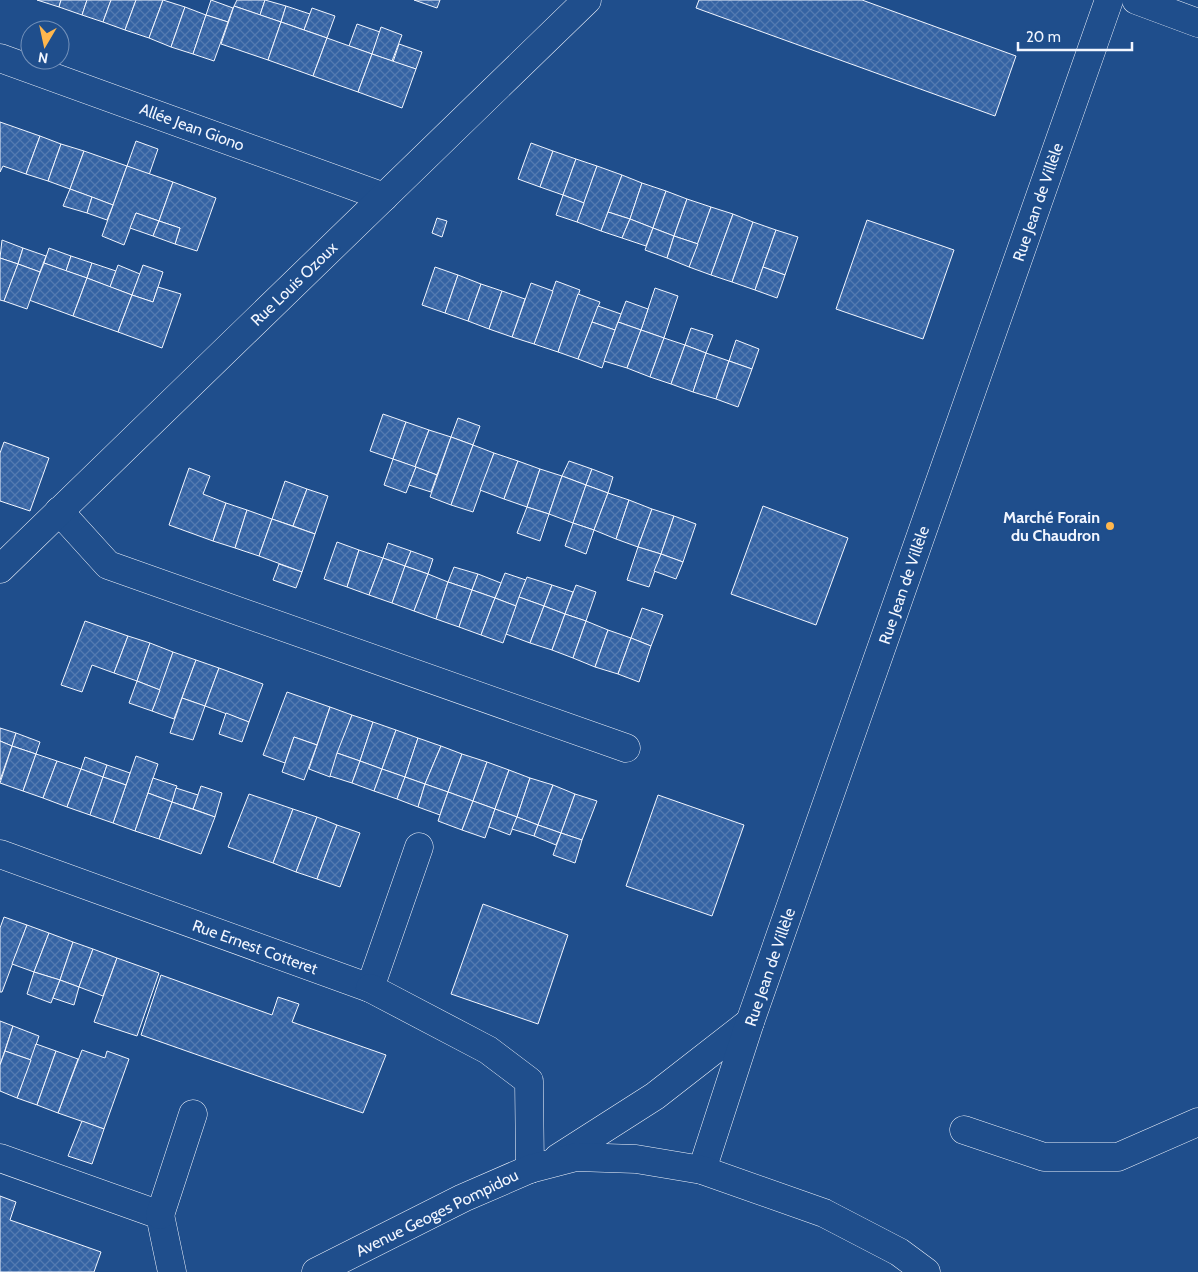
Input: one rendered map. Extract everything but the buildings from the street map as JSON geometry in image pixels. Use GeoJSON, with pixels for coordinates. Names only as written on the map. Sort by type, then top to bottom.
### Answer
{"type":"FeatureCollection","features":[{"type":"Feature","properties":{"kind":"street","name":"Rue Louis Ozoux"},"geometry":{"type":"LineString","coordinates":[[0,569],[587,0]]}},
{"type":"Feature","properties":{"kind":"street","name":"Rue Jean de Villèle"},"geometry":{"type":"LineString","coordinates":[[702,1170],[750,1022],[1108,0]]}},
{"type":"Feature","properties":{"kind":"street"},"geometry":{"type":"LineString","coordinates":[[1136,0],[1198,23]]}},
{"type":"Feature","properties":{"kind":"street","name":"Allée Jean Giono"},"geometry":{"type":"LineString","coordinates":[[0,58],[384,197]]}},
{"type":"Feature","properties":{"kind":"street"},"geometry":{"type":"LineString","coordinates":[[60,511],[108,565],[626,748]]}},
{"type":"Feature","properties":{"kind":"street"},"geometry":{"type":"LineString","coordinates":[[370,988],[418,847]]}},
{"type":"Feature","properties":{"kind":"street","name":"Rue Ernest Cotteret"},"geometry":{"type":"LineString","coordinates":[[0,854],[370,988],[488,1050],[528,1081],[541,1166]]}},
{"type":"Feature","properties":{"kind":"street"},"geometry":{"type":"LineString","coordinates":[[541,1166],[654,1096],[750,1022]]}},
{"type":"Feature","properties":{"kind":"street"},"geometry":{"type":"LineString","coordinates":[[172,1272],[160,1215],[193,1114]]}},
{"type":"Feature","properties":{"kind":"street"},"geometry":{"type":"LineString","coordinates":[[964,1130],[1044,1158],[1118,1157],[1198,1122]]}},
{"type":"Feature","properties":{"kind":"street","name":"Avenue Geoges Pompidou"},"geometry":{"type":"LineString","coordinates":[[316,1272],[463,1198],[541,1166],[576,1157],[636,1159],[702,1170],[824,1213],[899,1252],[926,1272]]}},
{"type":"Feature","properties":{"kind":"street"},"geometry":{"type":"LineString","coordinates":[[0,1158],[160,1215]]}},
{"type":"Feature","properties":{"kind":"place","name":"Marché Forain du Chaudron"},"geometry":{"type":"Point","coordinates":[1110,526]}}]}
